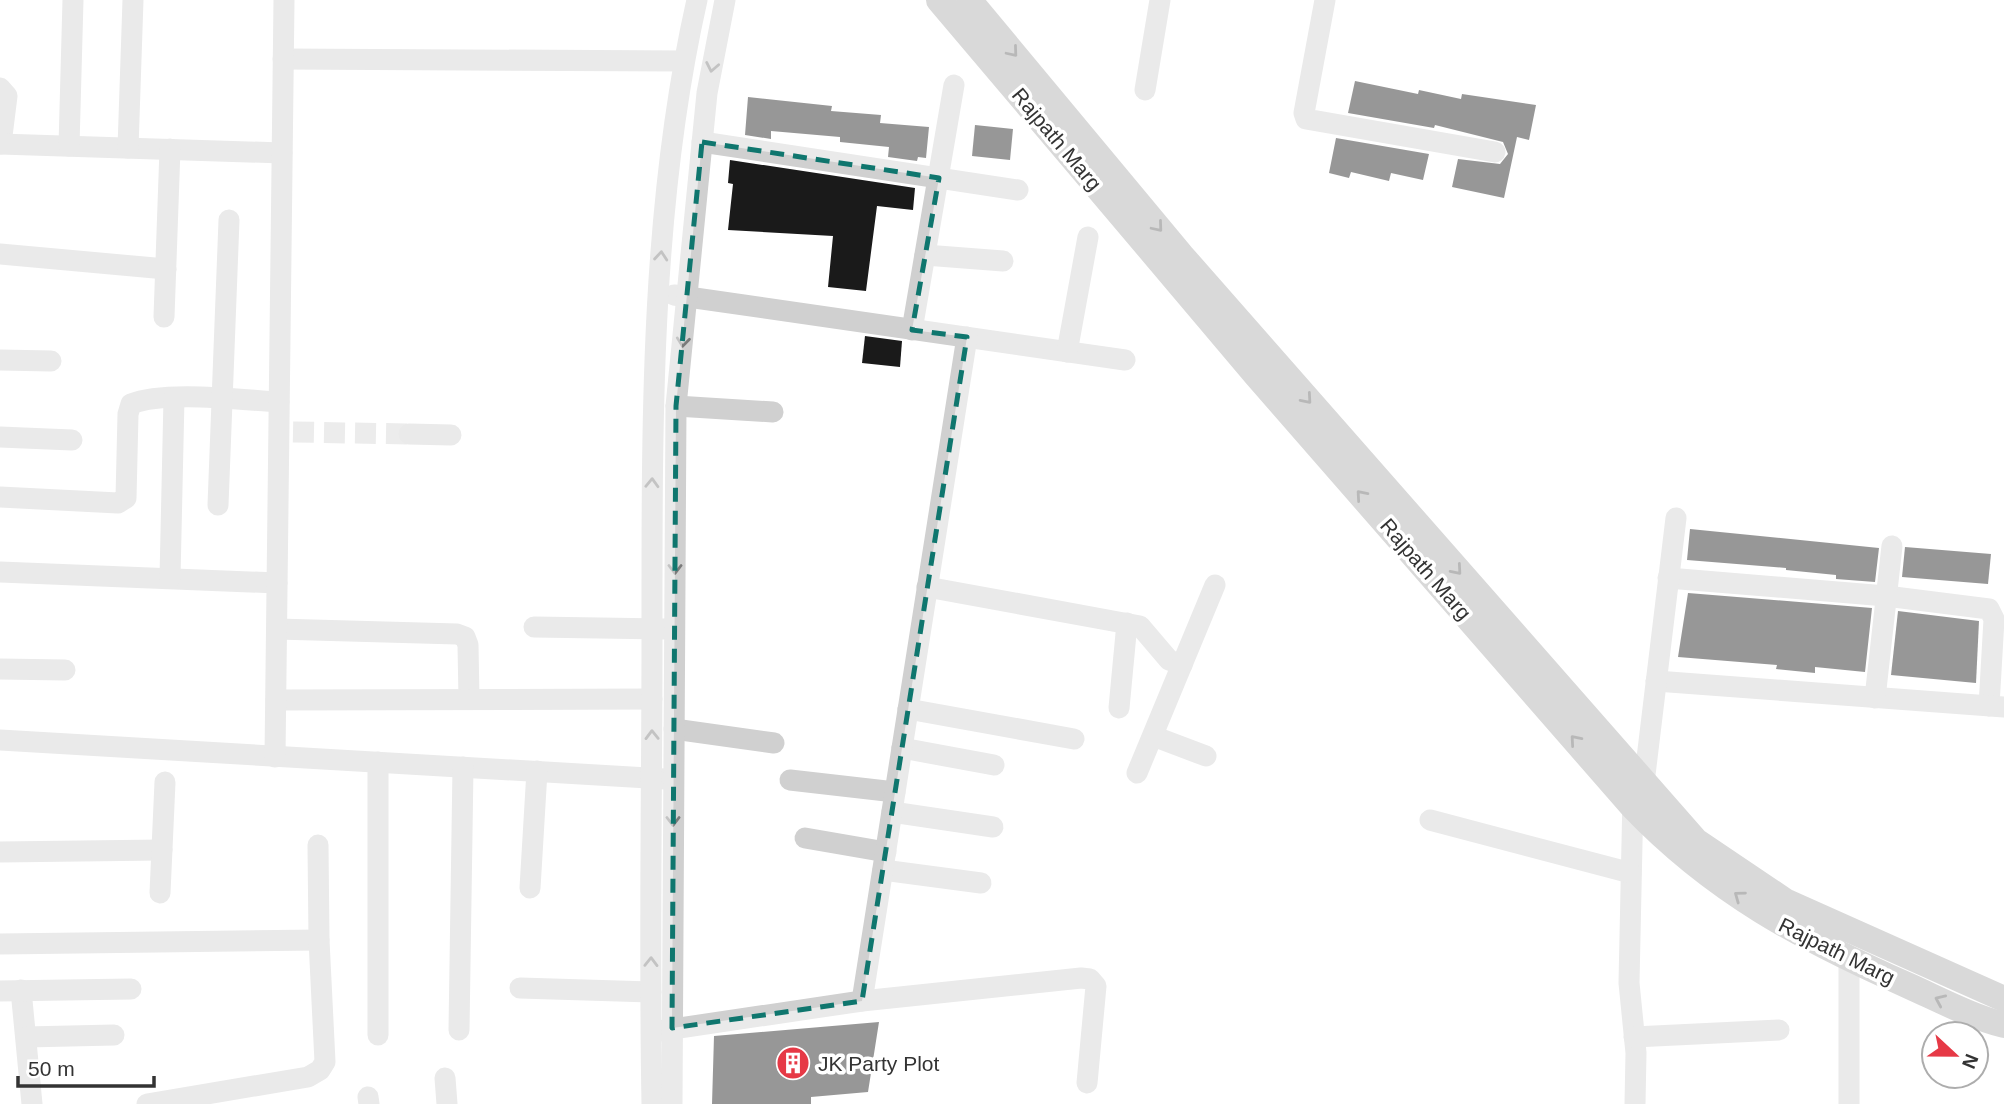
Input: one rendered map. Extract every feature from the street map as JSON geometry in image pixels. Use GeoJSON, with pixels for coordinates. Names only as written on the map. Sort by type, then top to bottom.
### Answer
{"type":"FeatureCollection","features":[{"type":"Feature","properties":{"kind":"main road","name":"Rajpath Marg"},"geometry":{"type":"LineString","coordinates":[[939,0],[1257,376],[1637,788],[1696,841],[1785,901],[2004,999]]}},
{"type":"Feature","properties":{"kind":"main road","name":"Rajpath Marg"},"geometry":{"type":"LineString","coordinates":[[969,0],[1182,256],[1637,788],[1681,855],[1768,917],[1947,1003],[2004,1025]]}},
{"type":"Feature","properties":{"kind":"street"},"geometry":{"type":"LineString","coordinates":[[69,146],[73,0]]}},
{"type":"Feature","properties":{"kind":"street"},"geometry":{"type":"LineString","coordinates":[[128,148],[133,0]]}},
{"type":"Feature","properties":{"kind":"street"},"geometry":{"type":"LineString","coordinates":[[275,757],[277,583],[286,432],[279,402],[284,0]]}},
{"type":"Feature","properties":{"kind":"street"},"geometry":{"type":"LineString","coordinates":[[672,1104],[672,1028],[663,779],[652,699],[658,293],[683,61],[697,0]]}},
{"type":"Feature","properties":{"kind":"street"},"geometry":{"type":"LineString","coordinates":[[652,1104],[651,992],[663,779],[674,729],[676,406],[707,93],[725,0]]}},
{"type":"Feature","properties":{"kind":"street"},"geometry":{"type":"LineString","coordinates":[[1145,90],[1160,0]]}},
{"type":"Feature","properties":{"kind":"street"},"geometry":{"type":"LineString","coordinates":[[1325,0],[1304,113],[1306,119],[1495,152]]}},
{"type":"Feature","properties":{"kind":"street"},"geometry":{"type":"LineString","coordinates":[[283,59],[683,61]]}},
{"type":"Feature","properties":{"kind":"street"},"geometry":{"type":"LineString","coordinates":[[912,330],[954,85]]}},
{"type":"Feature","properties":{"kind":"street"},"geometry":{"type":"LineString","coordinates":[[0,88],[7,96],[1,144],[282,153]]}},
{"type":"Feature","properties":{"kind":"street"},"geometry":{"type":"LineString","coordinates":[[702,142],[1018,190]]}},
{"type":"Feature","properties":{"kind":"street"},"geometry":{"type":"LineString","coordinates":[[164,317],[170,149]]}},
{"type":"Feature","properties":{"kind":"street"},"geometry":{"type":"LineString","coordinates":[[218,505],[229,220]]}},
{"type":"Feature","properties":{"kind":"street"},"geometry":{"type":"LineString","coordinates":[[1067,352],[1088,237]]}},
{"type":"Feature","properties":{"kind":"street"},"geometry":{"type":"LineString","coordinates":[[0,254],[166,269]]}},
{"type":"Feature","properties":{"kind":"street"},"geometry":{"type":"LineString","coordinates":[[925,255],[1003,261]]}},
{"type":"Feature","properties":{"kind":"street"},"geometry":{"type":"LineString","coordinates":[[658,293],[1125,360]]}},
{"type":"Feature","properties":{"kind":"street"},"geometry":{"type":"LineString","coordinates":[[862,1001],[967,337]]}},
{"type":"Feature","properties":{"kind":"street"},"geometry":{"type":"LineString","coordinates":[[0,360],[51,360]]}},
{"type":"Feature","properties":{"kind":"street"},"geometry":{"type":"LineString","coordinates":[[0,497],[118,503],[126,498],[128,414],[131,404],[174,398],[279,402]]}},
{"type":"Feature","properties":{"kind":"street"},"geometry":{"type":"LineString","coordinates":[[170,578],[174,398]]}},
{"type":"Feature","properties":{"kind":"street"},"geometry":{"type":"LineString","coordinates":[[676,406],[773,412]]}},
{"type":"Feature","properties":{"kind":"street"},"geometry":{"type":"LineString","coordinates":[[409,434],[451,435]]}},
{"type":"Feature","properties":{"kind":"street"},"geometry":{"type":"LineString","coordinates":[[0,437],[72,439]]}},
{"type":"Feature","properties":{"kind":"street"},"geometry":{"type":"LineString","coordinates":[[1635,1104],[1634,1037],[1629,983],[1631,873],[1637,788],[1656,681],[1676,518]]}},
{"type":"Feature","properties":{"kind":"street"},"geometry":{"type":"LineString","coordinates":[[1875,698],[1892,546]]}},
{"type":"Feature","properties":{"kind":"street"},"geometry":{"type":"LineString","coordinates":[[0,572],[277,583]]}},
{"type":"Feature","properties":{"kind":"street"},"geometry":{"type":"LineString","coordinates":[[1656,681],[1997,706],[1994,619],[1989,609],[1886,596],[1668,578]]}},
{"type":"Feature","properties":{"kind":"street"},"geometry":{"type":"LineString","coordinates":[[1137,773],[1215,585]]}},
{"type":"Feature","properties":{"kind":"street"},"geometry":{"type":"LineString","coordinates":[[927,587],[1140,626],[1169,660],[1182,665]]}},
{"type":"Feature","properties":{"kind":"street"},"geometry":{"type":"LineString","coordinates":[[1119,708],[1127,623]]}},
{"type":"Feature","properties":{"kind":"street"},"geometry":{"type":"LineString","coordinates":[[534,627],[674,629]]}},
{"type":"Feature","properties":{"kind":"street"},"geometry":{"type":"LineString","coordinates":[[277,629],[457,634],[465,638],[468,645],[469,699]]}},
{"type":"Feature","properties":{"kind":"street"},"geometry":{"type":"LineString","coordinates":[[0,669],[65,670]]}},
{"type":"Feature","properties":{"kind":"street"},"geometry":{"type":"LineString","coordinates":[[276,700],[652,699]]}},
{"type":"Feature","properties":{"kind":"street"},"geometry":{"type":"LineString","coordinates":[[908,709],[1074,739]]}},
{"type":"Feature","properties":{"kind":"street"},"geometry":{"type":"LineString","coordinates":[[674,729],[774,743]]}},
{"type":"Feature","properties":{"kind":"street"},"geometry":{"type":"LineString","coordinates":[[1153,736],[1206,756]]}},
{"type":"Feature","properties":{"kind":"street"},"geometry":{"type":"LineString","coordinates":[[0,740],[663,779]]}},
{"type":"Feature","properties":{"kind":"street"},"geometry":{"type":"LineString","coordinates":[[902,748],[994,765]]}},
{"type":"Feature","properties":{"kind":"street"},"geometry":{"type":"LineString","coordinates":[[377,762],[378,1035]]}},
{"type":"Feature","properties":{"kind":"street"},"geometry":{"type":"LineString","coordinates":[[459,1030],[463,767]]}},
{"type":"Feature","properties":{"kind":"street"},"geometry":{"type":"LineString","coordinates":[[530,888],[537,771]]}},
{"type":"Feature","properties":{"kind":"street"},"geometry":{"type":"LineString","coordinates":[[790,780],[993,827]]}},
{"type":"Feature","properties":{"kind":"street"},"geometry":{"type":"LineString","coordinates":[[160,893],[165,782]]}},
{"type":"Feature","properties":{"kind":"street"},"geometry":{"type":"LineString","coordinates":[[1430,820],[1631,873]]}},
{"type":"Feature","properties":{"kind":"street"},"geometry":{"type":"LineString","coordinates":[[805,838],[884,861],[981,883]]}},
{"type":"Feature","properties":{"kind":"street"},"geometry":{"type":"LineString","coordinates":[[147,1104],[308,1077],[320,1070],[327,1050],[318,940],[318,845]]}},
{"type":"Feature","properties":{"kind":"street"},"geometry":{"type":"LineString","coordinates":[[0,852],[162,850]]}},
{"type":"Feature","properties":{"kind":"street"},"geometry":{"type":"LineString","coordinates":[[0,944],[318,940]]}},
{"type":"Feature","properties":{"kind":"street"},"geometry":{"type":"LineString","coordinates":[[1849,958],[1849,1104]]}},
{"type":"Feature","properties":{"kind":"street"},"geometry":{"type":"LineString","coordinates":[[650,1032],[862,1001],[1090,979],[1096,986],[1087,1083]]}},
{"type":"Feature","properties":{"kind":"street"},"geometry":{"type":"LineString","coordinates":[[520,988],[651,992]]}},
{"type":"Feature","properties":{"kind":"street"},"geometry":{"type":"LineString","coordinates":[[33,1104],[26,1037],[10,991],[131,989]]}},
{"type":"Feature","properties":{"kind":"street"},"geometry":{"type":"LineString","coordinates":[[1634,1037],[1779,1030]]}},
{"type":"Feature","properties":{"kind":"street"},"geometry":{"type":"LineString","coordinates":[[26,1037],[114,1035]]}},
{"type":"Feature","properties":{"kind":"street"},"geometry":{"type":"LineString","coordinates":[[445,1078],[447,1104]]}},
{"type":"Feature","properties":{"kind":"highlighted area"},"geometry":{"type":"Polygon","coordinates":[[[702,142],[939,178],[912,330],[967,337],[862,1001],[672,1028],[676,406],[702,142]]]}},
{"type":"Feature","properties":{"kind":"building"},"geometry":{"type":"Polygon","coordinates":[[[1355,81],[1418,94],[1419,90],[1461,99],[1462,94],[1536,105],[1529,140],[1517,137],[1504,198],[1452,187],[1458,159],[1500,164],[1508,154],[1503,142],[1435,125],[1434,128],[1348,113],[1355,81]]]}},
{"type":"Feature","properties":{"kind":"building"},"geometry":{"type":"Polygon","coordinates":[[[748,97],[832,106],[831,111],[881,115],[880,123],[929,127],[926,158],[918,157],[917,161],[888,157],[889,147],[840,142],[840,137],[771,131],[771,139],[745,135],[748,97]]]}},
{"type":"Feature","properties":{"kind":"building"},"geometry":{"type":"Polygon","coordinates":[[[975,125],[1013,129],[1010,160],[972,156],[975,125]]]}},
{"type":"Feature","properties":{"kind":"building"},"geometry":{"type":"Polygon","coordinates":[[[1336,138],[1429,154],[1423,180],[1391,173],[1389,181],[1351,172],[1349,178],[1329,173],[1336,138]]]}},
{"type":"Feature","properties":{"kind":"building"},"geometry":{"type":"Polygon","coordinates":[[[730,160],[915,188],[913,210],[877,206],[866,291],[828,287],[833,236],[728,230],[733,184],[728,183],[730,160]]]}},
{"type":"Feature","properties":{"kind":"building"},"geometry":{"type":"Polygon","coordinates":[[[865,336],[902,341],[900,367],[862,363],[865,336]]]}},
{"type":"Feature","properties":{"kind":"building"},"geometry":{"type":"Polygon","coordinates":[[[1690,529],[1879,548],[1875,582],[1836,579],[1836,575],[1786,568],[1687,560],[1690,529]]]}},
{"type":"Feature","properties":{"kind":"building"},"geometry":{"type":"Polygon","coordinates":[[[1905,547],[1991,554],[1988,584],[1902,577],[1905,547]]]}},
{"type":"Feature","properties":{"kind":"building"},"geometry":{"type":"Polygon","coordinates":[[[1688,593],[1872,608],[1865,672],[1815,667],[1815,673],[1776,669],[1777,665],[1678,657],[1688,593]]]}},
{"type":"Feature","properties":{"kind":"building"},"geometry":{"type":"Polygon","coordinates":[[[1898,611],[1979,621],[1976,683],[1891,675],[1898,611]]]}},
{"type":"Feature","properties":{"kind":"building","name":"JK Party Plot"},"geometry":{"type":"Polygon","coordinates":[[[879,1022],[868,1092],[811,1097],[811,1104],[712,1104],[714,1036],[879,1022]]]}},
{"type":"Feature","properties":{"kind":"tunnel"},"geometry":{"type":"LineString","coordinates":[[293,432],[409,434]]}},
{"type":"Feature","properties":{"kind":"place","name":"JK Party Plot"},"geometry":{"type":"Point","coordinates":[793,1063]}}]}
